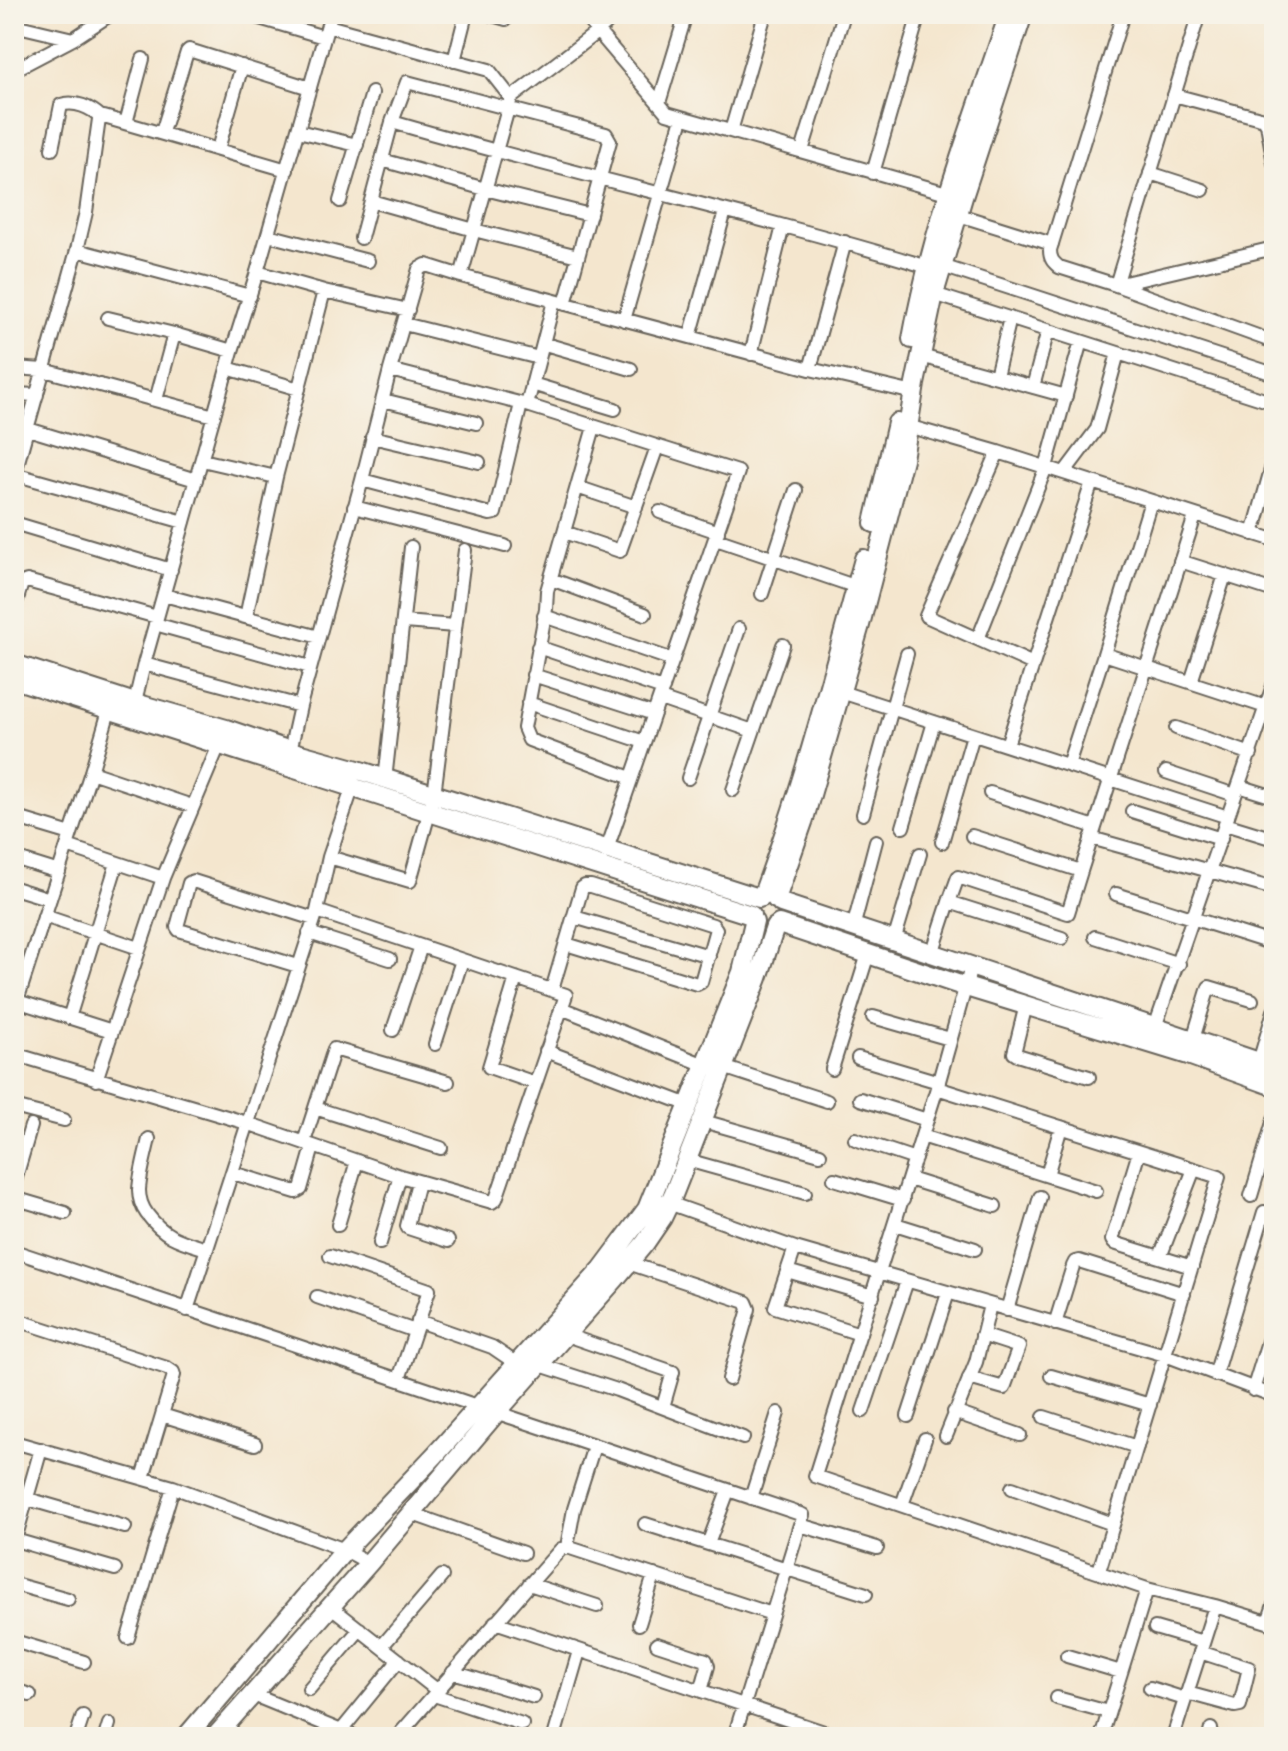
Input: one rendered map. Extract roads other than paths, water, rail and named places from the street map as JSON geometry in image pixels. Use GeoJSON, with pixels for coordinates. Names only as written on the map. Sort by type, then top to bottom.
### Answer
{"type":"FeatureCollection","features":[{"type":"Feature","properties":{"kind":"street"},"geometry":{"type":"LineString","coordinates":[[254,14],[256,17],[328,26],[489,70],[509,103]]}},
{"type":"Feature","properties":{"kind":"street"},"geometry":{"type":"LineString","coordinates":[[454,61],[466,14]]}},
{"type":"Feature","properties":{"kind":"street"},"geometry":{"type":"LineString","coordinates":[[489,14],[506,19]]}},
{"type":"Feature","properties":{"kind":"street"},"geometry":{"type":"LineString","coordinates":[[583,14],[667,113],[873,173],[957,202],[1052,244]]}},
{"type":"Feature","properties":{"kind":"street"},"geometry":{"type":"LineString","coordinates":[[461,276],[509,103],[597,32],[612,14]]}},
{"type":"Feature","properties":{"kind":"street"},"geometry":{"type":"LineString","coordinates":[[659,103],[686,14]]}},
{"type":"Feature","properties":{"kind":"street"},"geometry":{"type":"LineString","coordinates":[[731,131],[765,14]]}},
{"type":"Feature","properties":{"kind":"street"},"geometry":{"type":"LineString","coordinates":[[802,151],[844,14]]}},
{"type":"Feature","properties":{"kind":"street"},"geometry":{"type":"LineString","coordinates":[[873,173],[919,14]]}},
{"type":"Feature","properties":{"kind":"street"},"geometry":{"type":"LineString","coordinates":[[957,202],[1009,14]]}},
{"type":"Feature","properties":{"kind":"street"},"geometry":{"type":"LineString","coordinates":[[215,1737],[410,1513],[517,1364],[602,1269],[647,1209],[661,1201],[687,1160],[703,1121],[714,1066],[786,828],[835,690],[896,487],[921,289],[935,267],[1023,14]]}},
{"type":"Feature","properties":{"kind":"street"},"geometry":{"type":"LineString","coordinates":[[1123,14],[1050,256],[1059,267],[1274,342]]}},
{"type":"Feature","properties":{"kind":"street"},"geometry":{"type":"LineString","coordinates":[[1116,285],[1199,14]]}},
{"type":"Feature","properties":{"kind":"street"},"geometry":{"type":"LineString","coordinates":[[1264,14],[1274,18]]}},
{"type":"Feature","properties":{"kind":"street"},"geometry":{"type":"LineString","coordinates":[[14,70],[73,39],[107,15]]}},
{"type":"Feature","properties":{"kind":"street"},"geometry":{"type":"LineString","coordinates":[[14,25],[73,39]]}},
{"type":"Feature","properties":{"kind":"street"},"geometry":{"type":"LineString","coordinates":[[133,710],[227,368],[328,26]]}},
{"type":"Feature","properties":{"kind":"street"},"geometry":{"type":"LineString","coordinates":[[162,132],[187,52],[194,50],[310,88]]}},
{"type":"Feature","properties":{"kind":"street"},"geometry":{"type":"LineString","coordinates":[[126,123],[143,59]]}},
{"type":"Feature","properties":{"kind":"street"},"geometry":{"type":"LineString","coordinates":[[218,149],[242,66]]}},
{"type":"Feature","properties":{"kind":"street"},"geometry":{"type":"LineString","coordinates":[[361,238],[392,122],[407,82],[509,103],[606,134],[610,141],[578,256],[524,405],[495,513],[362,480]]}},
{"type":"Feature","properties":{"kind":"street"},"geometry":{"type":"LineString","coordinates":[[340,201],[372,93]]}},
{"type":"Feature","properties":{"kind":"street"},"geometry":{"type":"LineString","coordinates":[[1174,95],[1264,119],[1274,163]]}},
{"type":"Feature","properties":{"kind":"street"},"geometry":{"type":"LineString","coordinates":[[52,149],[61,105],[70,103],[87,107],[101,117],[287,170]]}},
{"type":"Feature","properties":{"kind":"street"},"geometry":{"type":"LineString","coordinates":[[101,117],[77,250],[14,474],[184,522]]}},
{"type":"Feature","properties":{"kind":"street"},"geometry":{"type":"LineString","coordinates":[[624,320],[682,118]]}},
{"type":"Feature","properties":{"kind":"street"},"geometry":{"type":"LineString","coordinates":[[392,122],[494,152],[935,267],[1274,374]]}},
{"type":"Feature","properties":{"kind":"street"},"geometry":{"type":"LineString","coordinates":[[298,131],[357,145]]}},
{"type":"Feature","properties":{"kind":"street"},"geometry":{"type":"LineString","coordinates":[[382,160],[590,215]]}},
{"type":"Feature","properties":{"kind":"street"},"geometry":{"type":"LineString","coordinates":[[1150,173],[1203,190]]}},
{"type":"Feature","properties":{"kind":"street"},"geometry":{"type":"LineString","coordinates":[[371,201],[578,256]]}},
{"type":"Feature","properties":{"kind":"street"},"geometry":{"type":"LineString","coordinates":[[690,337],[725,211]]}},
{"type":"Feature","properties":{"kind":"street"},"geometry":{"type":"LineString","coordinates":[[751,354],[783,226]]}},
{"type":"Feature","properties":{"kind":"street"},"geometry":{"type":"LineString","coordinates":[[268,235],[368,261]]}},
{"type":"Feature","properties":{"kind":"street"},"geometry":{"type":"LineString","coordinates":[[810,369],[845,242]]}},
{"type":"Feature","properties":{"kind":"street"},"geometry":{"type":"LineString","coordinates":[[1116,285],[1274,248]]}},
{"type":"Feature","properties":{"kind":"street"},"geometry":{"type":"LineString","coordinates":[[77,250],[250,296]]}},
{"type":"Feature","properties":{"kind":"street"},"geometry":{"type":"LineString","coordinates":[[290,751],[390,370],[422,266],[751,354],[908,392]]}},
{"type":"Feature","properties":{"kind":"street"},"geometry":{"type":"LineString","coordinates":[[908,392],[921,356],[934,294],[935,267]]}},
{"type":"Feature","properties":{"kind":"street"},"geometry":{"type":"LineString","coordinates":[[257,272],[408,310]]}},
{"type":"Feature","properties":{"kind":"street"},"geometry":{"type":"LineString","coordinates":[[14,283],[15,290]]}},
{"type":"Feature","properties":{"kind":"street"},"geometry":{"type":"LineString","coordinates":[[246,617],[276,477],[324,291]]}},
{"type":"Feature","properties":{"kind":"street"},"geometry":{"type":"LineString","coordinates":[[934,294],[1274,403]]}},
{"type":"Feature","properties":{"kind":"street"},"geometry":{"type":"LineString","coordinates":[[108,318],[232,351]]}},
{"type":"Feature","properties":{"kind":"street"},"geometry":{"type":"LineString","coordinates":[[996,376],[1010,318]]}},
{"type":"Feature","properties":{"kind":"street"},"geometry":{"type":"LineString","coordinates":[[404,324],[539,358]]}},
{"type":"Feature","properties":{"kind":"street"},"geometry":{"type":"LineString","coordinates":[[1033,387],[1048,330]]}},
{"type":"Feature","properties":{"kind":"street"},"geometry":{"type":"LineString","coordinates":[[156,400],[174,334]]}},
{"type":"Feature","properties":{"kind":"street"},"geometry":{"type":"LineString","coordinates":[[978,639],[1046,467],[1081,341]]}},
{"type":"Feature","properties":{"kind":"street"},"geometry":{"type":"LineString","coordinates":[[545,344],[631,369]]}},
{"type":"Feature","properties":{"kind":"street"},"geometry":{"type":"LineString","coordinates":[[1064,473],[1097,429],[1118,353]]}},
{"type":"Feature","properties":{"kind":"street"},"geometry":{"type":"LineString","coordinates":[[921,356],[1066,396]]}},
{"type":"Feature","properties":{"kind":"street"},"geometry":{"type":"LineString","coordinates":[[14,368],[44,370],[214,416]]}},
{"type":"Feature","properties":{"kind":"street"},"geometry":{"type":"LineString","coordinates":[[227,368],[299,389]]}},
{"type":"Feature","properties":{"kind":"street"},"geometry":{"type":"LineString","coordinates":[[390,370],[524,405],[738,472],[607,849]]}},
{"type":"Feature","properties":{"kind":"street"},"geometry":{"type":"LineString","coordinates":[[532,384],[615,409]]}},
{"type":"Feature","properties":{"kind":"street"},"geometry":{"type":"LineString","coordinates":[[14,394],[37,395]]}},
{"type":"Feature","properties":{"kind":"street"},"geometry":{"type":"LineString","coordinates":[[383,400],[476,423]]}},
{"type":"Feature","properties":{"kind":"street"},"geometry":{"type":"LineString","coordinates":[[903,424],[1274,540]]}},
{"type":"Feature","properties":{"kind":"street"},"geometry":{"type":"LineString","coordinates":[[835,690],[857,587],[903,424]]}},
{"type":"Feature","properties":{"kind":"street"},"geometry":{"type":"LineString","coordinates":[[594,427],[551,579],[524,728],[529,740],[631,778]]}},
{"type":"Feature","properties":{"kind":"street"},"geometry":{"type":"LineString","coordinates":[[28,429],[196,480]]}},
{"type":"Feature","properties":{"kind":"street"},"geometry":{"type":"LineString","coordinates":[[372,437],[479,462]]}},
{"type":"Feature","properties":{"kind":"street"},"geometry":{"type":"LineString","coordinates":[[564,532],[620,551],[657,447]]}},
{"type":"Feature","properties":{"kind":"street"},"geometry":{"type":"LineString","coordinates":[[998,452],[926,616],[1033,664]]}},
{"type":"Feature","properties":{"kind":"street"},"geometry":{"type":"LineString","coordinates":[[1253,534],[1274,459]]}},
{"type":"Feature","properties":{"kind":"street"},"geometry":{"type":"LineString","coordinates":[[202,460],[276,477]]}},
{"type":"Feature","properties":{"kind":"street"},"geometry":{"type":"LineString","coordinates":[[1007,745],[1092,482]]}},
{"type":"Feature","properties":{"kind":"street"},"geometry":{"type":"LineString","coordinates":[[577,487],[636,507]]}},
{"type":"Feature","properties":{"kind":"street"},"geometry":{"type":"LineString","coordinates":[[762,594],[796,490]]}},
{"type":"Feature","properties":{"kind":"street"},"geometry":{"type":"LineString","coordinates":[[1068,765],[1151,501]]}},
{"type":"Feature","properties":{"kind":"street"},"geometry":{"type":"LineString","coordinates":[[354,507],[505,546]]}},
{"type":"Feature","properties":{"kind":"street"},"geometry":{"type":"LineString","coordinates":[[660,512],[774,559],[857,587]]}},
{"type":"Feature","properties":{"kind":"street"},"geometry":{"type":"LineString","coordinates":[[932,954],[958,877],[1068,913],[1195,516]]}},
{"type":"Feature","properties":{"kind":"street"},"geometry":{"type":"LineString","coordinates":[[14,523],[171,570]]}},
{"type":"Feature","properties":{"kind":"street"},"geometry":{"type":"LineString","coordinates":[[385,780],[411,547]]}},
{"type":"Feature","properties":{"kind":"street"},"geometry":{"type":"LineString","coordinates":[[329,857],[410,881],[432,803],[465,550]]}},
{"type":"Feature","properties":{"kind":"street"},"geometry":{"type":"LineString","coordinates":[[1180,561],[1274,591]]}},
{"type":"Feature","properties":{"kind":"street"},"geometry":{"type":"LineString","coordinates":[[1191,682],[1225,575]]}},
{"type":"Feature","properties":{"kind":"street"},"geometry":{"type":"LineString","coordinates":[[551,579],[645,614]]}},
{"type":"Feature","properties":{"kind":"street"},"geometry":{"type":"LineString","coordinates":[[14,609],[22,583],[27,581],[310,667]]}},
{"type":"Feature","properties":{"kind":"street"},"geometry":{"type":"LineString","coordinates":[[164,595],[319,637]]}},
{"type":"Feature","properties":{"kind":"street"},"geometry":{"type":"LineString","coordinates":[[544,616],[673,660]]}},
{"type":"Feature","properties":{"kind":"street"},"geometry":{"type":"LineString","coordinates":[[404,622],[455,626]]}},
{"type":"Feature","properties":{"kind":"street"},"geometry":{"type":"LineString","coordinates":[[688,778],[739,629]]}},
{"type":"Feature","properties":{"kind":"street"},"geometry":{"type":"LineString","coordinates":[[733,790],[783,645]]}},
{"type":"Feature","properties":{"kind":"street"},"geometry":{"type":"LineString","coordinates":[[538,647],[661,694],[708,716],[753,731]]}},
{"type":"Feature","properties":{"kind":"street"},"geometry":{"type":"LineString","coordinates":[[863,814],[907,654]]}},
{"type":"Feature","properties":{"kind":"street"},"geometry":{"type":"LineString","coordinates":[[1104,654],[1191,682],[1270,701]]}},
{"type":"Feature","properties":{"kind":"street"},"geometry":{"type":"LineString","coordinates":[[14,664],[219,745],[355,778],[764,906],[894,941],[1152,1035],[1188,1055],[1274,1086]]}},
{"type":"Feature","properties":{"kind":"street"},"geometry":{"type":"LineString","coordinates":[[144,664],[300,706]]}},
{"type":"Feature","properties":{"kind":"street"},"geometry":{"type":"LineString","coordinates":[[533,675],[654,714]]}},
{"type":"Feature","properties":{"kind":"street"},"geometry":{"type":"LineString","coordinates":[[14,679],[112,703]]}},
{"type":"Feature","properties":{"kind":"street"},"geometry":{"type":"LineString","coordinates":[[1152,1035],[1274,683]]}},
{"type":"Feature","properties":{"kind":"street"},"geometry":{"type":"LineString","coordinates":[[835,690],[1111,779],[1274,839]]}},
{"type":"Feature","properties":{"kind":"street"},"geometry":{"type":"LineString","coordinates":[[112,703],[15,1006],[112,1031]]}},
{"type":"Feature","properties":{"kind":"street"},"geometry":{"type":"LineString","coordinates":[[528,703],[644,742]]}},
{"type":"Feature","properties":{"kind":"street"},"geometry":{"type":"LineString","coordinates":[[133,710],[226,729],[355,778],[385,780],[432,803],[607,849],[764,906]]}},
{"type":"Feature","properties":{"kind":"street"},"geometry":{"type":"LineString","coordinates":[[903,827],[934,722]]}},
{"type":"Feature","properties":{"kind":"street"},"geometry":{"type":"LineString","coordinates":[[1176,728],[1251,754]]}},
{"type":"Feature","properties":{"kind":"street"},"geometry":{"type":"LineString","coordinates":[[942,842],[973,735]]}},
{"type":"Feature","properties":{"kind":"street"},"geometry":{"type":"LineString","coordinates":[[96,1080],[163,878],[219,745]]}},
{"type":"Feature","properties":{"kind":"street"},"geometry":{"type":"LineString","coordinates":[[91,772],[192,806]]}},
{"type":"Feature","properties":{"kind":"street"},"geometry":{"type":"LineString","coordinates":[[1166,772],[1274,797]]}},
{"type":"Feature","properties":{"kind":"street"},"geometry":{"type":"LineString","coordinates":[[187,1310],[315,915],[329,857],[355,778]]}},
{"type":"Feature","properties":{"kind":"street"},"geometry":{"type":"LineString","coordinates":[[990,793],[1093,832],[1274,889]]}},
{"type":"Feature","properties":{"kind":"street"},"geometry":{"type":"LineString","coordinates":[[1132,811],[1221,839]]}},
{"type":"Feature","properties":{"kind":"street"},"geometry":{"type":"LineString","coordinates":[[14,817],[117,863],[163,878]]}},
{"type":"Feature","properties":{"kind":"street"},"geometry":{"type":"LineString","coordinates":[[972,836],[1081,871]]}},
{"type":"Feature","properties":{"kind":"street"},"geometry":{"type":"LineString","coordinates":[[853,928],[876,841]]}},
{"type":"Feature","properties":{"kind":"street"},"geometry":{"type":"LineString","coordinates":[[894,941],[920,854]]}},
{"type":"Feature","properties":{"kind":"street"},"geometry":{"type":"LineString","coordinates":[[14,858],[59,872]]}},
{"type":"Feature","properties":{"kind":"street"},"geometry":{"type":"LineString","coordinates":[[69,1018],[117,863]]}},
{"type":"Feature","properties":{"kind":"street"},"geometry":{"type":"LineString","coordinates":[[14,1054],[247,1123],[418,1182],[488,1202],[496,1199],[566,995],[421,946],[193,881],[189,883],[177,927],[179,930],[298,966]]}},
{"type":"Feature","properties":{"kind":"street"},"geometry":{"type":"LineString","coordinates":[[552,990],[582,888],[585,886],[713,925],[716,929],[701,982],[697,984],[566,944]]}},
{"type":"Feature","properties":{"kind":"street"},"geometry":{"type":"LineString","coordinates":[[14,888],[50,899]]}},
{"type":"Feature","properties":{"kind":"street"},"geometry":{"type":"LineString","coordinates":[[1116,894],[1274,944]]}},
{"type":"Feature","properties":{"kind":"street"},"geometry":{"type":"LineString","coordinates":[[949,902],[1062,938]]}},
{"type":"Feature","properties":{"kind":"street"},"geometry":{"type":"LineString","coordinates":[[764,906],[765,928],[777,925],[1026,1005],[1152,1035],[1193,1039],[1266,1064],[1274,1011]]}},
{"type":"Feature","properties":{"kind":"street"},"geometry":{"type":"LineString","coordinates":[[44,916],[139,948]]}},
{"type":"Feature","properties":{"kind":"street"},"geometry":{"type":"LineString","coordinates":[[574,917],[709,956]]}},
{"type":"Feature","properties":{"kind":"street"},"geometry":{"type":"LineString","coordinates":[[186,1737],[345,1550],[435,1455],[540,1365],[628,1263],[662,1218],[661,1201],[689,1105],[714,1066],[758,978],[777,925]]}},
{"type":"Feature","properties":{"kind":"street"},"geometry":{"type":"LineString","coordinates":[[309,933],[390,959]]}},
{"type":"Feature","properties":{"kind":"street"},"geometry":{"type":"LineString","coordinates":[[1095,937],[1179,964]]}},
{"type":"Feature","properties":{"kind":"street"},"geometry":{"type":"LineString","coordinates":[[393,1030],[421,946]]}},
{"type":"Feature","properties":{"kind":"street"},"geometry":{"type":"LineString","coordinates":[[832,1069],[868,954]]}},
{"type":"Feature","properties":{"kind":"street"},"geometry":{"type":"LineString","coordinates":[[435,1044],[462,960]]}},
{"type":"Feature","properties":{"kind":"street"},"geometry":{"type":"LineString","coordinates":[[971,967],[903,1200],[815,1476],[1147,1589],[1271,1623],[1274,1605]]}},
{"type":"Feature","properties":{"kind":"street"},"geometry":{"type":"LineString","coordinates":[[516,978],[489,1067],[535,1083]]}},
{"type":"Feature","properties":{"kind":"street"},"geometry":{"type":"LineString","coordinates":[[1193,1039],[1209,987],[1252,1000]]}},
{"type":"Feature","properties":{"kind":"street"},"geometry":{"type":"LineString","coordinates":[[1026,1005],[1014,1053],[1089,1077]]}},
{"type":"Feature","properties":{"kind":"street"},"geometry":{"type":"LineString","coordinates":[[561,1008],[714,1066],[827,1101]]}},
{"type":"Feature","properties":{"kind":"street"},"geometry":{"type":"LineString","coordinates":[[873,1017],[950,1039]]}},
{"type":"Feature","properties":{"kind":"street"},"geometry":{"type":"LineString","coordinates":[[233,1173],[296,1192],[301,1189],[315,1108],[334,1049],[448,1082]]}},
{"type":"Feature","properties":{"kind":"street"},"geometry":{"type":"LineString","coordinates":[[546,1051],[689,1105]]}},
{"type":"Feature","properties":{"kind":"street"},"geometry":{"type":"LineString","coordinates":[[858,1058],[1219,1177],[1099,1571]]}},
{"type":"Feature","properties":{"kind":"street"},"geometry":{"type":"LineString","coordinates":[[860,1099],[927,1120]]}},
{"type":"Feature","properties":{"kind":"street"},"geometry":{"type":"LineString","coordinates":[[14,1107],[64,1120]]}},
{"type":"Feature","properties":{"kind":"street"},"geometry":{"type":"LineString","coordinates":[[315,1108],[441,1148]]}},
{"type":"Feature","properties":{"kind":"street"},"geometry":{"type":"LineString","coordinates":[[1251,1196],[1274,1119]]}},
{"type":"Feature","properties":{"kind":"street"},"geometry":{"type":"LineString","coordinates":[[703,1121],[820,1154]]}},
{"type":"Feature","properties":{"kind":"street"},"geometry":{"type":"LineString","coordinates":[[14,1184],[31,1126]]}},
{"type":"Feature","properties":{"kind":"street"},"geometry":{"type":"LineString","coordinates":[[1047,1175],[1061,1127]]}},
{"type":"Feature","properties":{"kind":"street"},"geometry":{"type":"LineString","coordinates":[[922,1136],[1096,1191]]}},
{"type":"Feature","properties":{"kind":"street"},"geometry":{"type":"LineString","coordinates":[[149,1139],[139,1188],[143,1209],[169,1236],[207,1249]]}},
{"type":"Feature","properties":{"kind":"street"},"geometry":{"type":"LineString","coordinates":[[855,1139],[915,1159]]}},
{"type":"Feature","properties":{"kind":"street"},"geometry":{"type":"LineString","coordinates":[[1139,1152],[1112,1240],[1192,1267]]}},
{"type":"Feature","properties":{"kind":"street"},"geometry":{"type":"LineString","coordinates":[[687,1160],[805,1193]]}},
{"type":"Feature","properties":{"kind":"street"},"geometry":{"type":"LineString","coordinates":[[338,1225],[357,1161]]}},
{"type":"Feature","properties":{"kind":"street"},"geometry":{"type":"LineString","coordinates":[[1160,1257],[1194,1169]]}},
{"type":"Feature","properties":{"kind":"street"},"geometry":{"type":"LineString","coordinates":[[380,1243],[400,1176]]}},
{"type":"Feature","properties":{"kind":"street"},"geometry":{"type":"LineString","coordinates":[[834,1179],[903,1200]]}},
{"type":"Feature","properties":{"kind":"street"},"geometry":{"type":"LineString","coordinates":[[909,1179],[995,1206]]}},
{"type":"Feature","properties":{"kind":"street"},"geometry":{"type":"LineString","coordinates":[[418,1182],[408,1228],[448,1241]]}},
{"type":"Feature","properties":{"kind":"street"},"geometry":{"type":"LineString","coordinates":[[1007,1310],[1040,1197]]}},
{"type":"Feature","properties":{"kind":"street"},"geometry":{"type":"LineString","coordinates":[[14,1198],[65,1213]]}},
{"type":"Feature","properties":{"kind":"street"},"geometry":{"type":"LineString","coordinates":[[661,1201],[795,1248],[1165,1355],[1274,1396]]}},
{"type":"Feature","properties":{"kind":"street"},"geometry":{"type":"LineString","coordinates":[[1215,1375],[1264,1212]]}},
{"type":"Feature","properties":{"kind":"street"},"geometry":{"type":"LineString","coordinates":[[895,1224],[975,1249]]}},
{"type":"Feature","properties":{"kind":"street"},"geometry":{"type":"LineString","coordinates":[[795,1248],[775,1307],[860,1334]]}},
{"type":"Feature","properties":{"kind":"street"},"geometry":{"type":"LineString","coordinates":[[14,1251],[803,1515],[734,1737]]}},
{"type":"Feature","properties":{"kind":"street"},"geometry":{"type":"LineString","coordinates":[[330,1256],[429,1290],[399,1379]]}},
{"type":"Feature","properties":{"kind":"street"},"geometry":{"type":"LineString","coordinates":[[1055,1324],[1073,1266],[1079,1261],[1184,1294]]}},
{"type":"Feature","properties":{"kind":"street"},"geometry":{"type":"LineString","coordinates":[[628,1263],[748,1304],[729,1379]]}},
{"type":"Feature","properties":{"kind":"street"},"geometry":{"type":"LineString","coordinates":[[787,1271],[873,1296]]}},
{"type":"Feature","properties":{"kind":"street"},"geometry":{"type":"LineString","coordinates":[[863,1411],[907,1281]]}},
{"type":"Feature","properties":{"kind":"street"},"geometry":{"type":"LineString","coordinates":[[908,1416],[948,1293]]}},
{"type":"Feature","properties":{"kind":"street"},"geometry":{"type":"LineString","coordinates":[[317,1297],[492,1347],[517,1364]]}},
{"type":"Feature","properties":{"kind":"street"},"geometry":{"type":"LineString","coordinates":[[946,1436],[976,1362],[990,1305]]}},
{"type":"Feature","properties":{"kind":"street"},"geometry":{"type":"LineString","coordinates":[[14,1319],[171,1370],[174,1375],[143,1478]]}},
{"type":"Feature","properties":{"kind":"street"},"geometry":{"type":"LineString","coordinates":[[1253,1390],[1271,1341],[1274,1322]]}},
{"type":"Feature","properties":{"kind":"street"},"geometry":{"type":"LineString","coordinates":[[566,1335],[673,1372],[663,1407]]}},
{"type":"Feature","properties":{"kind":"street"},"geometry":{"type":"LineString","coordinates":[[969,1378],[1004,1388],[1019,1347],[982,1335]]}},
{"type":"Feature","properties":{"kind":"street"},"geometry":{"type":"LineString","coordinates":[[540,1365],[743,1438]]}},
{"type":"Feature","properties":{"kind":"street"},"geometry":{"type":"LineString","coordinates":[[1051,1376],[1150,1405]]}},
{"type":"Feature","properties":{"kind":"street"},"geometry":{"type":"LineString","coordinates":[[954,1412],[1020,1435]]}},
{"type":"Feature","properties":{"kind":"street"},"geometry":{"type":"LineString","coordinates":[[751,1498],[778,1413]]}},
{"type":"Feature","properties":{"kind":"street"},"geometry":{"type":"LineString","coordinates":[[162,1415],[255,1444]]}},
{"type":"Feature","properties":{"kind":"street"},"geometry":{"type":"LineString","coordinates":[[1044,1417],[1137,1447]]}},
{"type":"Feature","properties":{"kind":"street"},"geometry":{"type":"LineString","coordinates":[[902,1505],[925,1439]]}},
{"type":"Feature","properties":{"kind":"street"},"geometry":{"type":"LineString","coordinates":[[14,1442],[173,1487],[345,1550],[369,1563]]}},
{"type":"Feature","properties":{"kind":"street"},"geometry":{"type":"LineString","coordinates":[[567,1547],[574,1509],[594,1446]]}},
{"type":"Feature","properties":{"kind":"street"},"geometry":{"type":"LineString","coordinates":[[41,1449],[14,1541],[115,1569]]}},
{"type":"Feature","properties":{"kind":"street"},"geometry":{"type":"LineString","coordinates":[[128,1638],[173,1487]]}},
{"type":"Feature","properties":{"kind":"street"},"geometry":{"type":"LineString","coordinates":[[1012,1488],[1113,1524]]}},
{"type":"Feature","properties":{"kind":"street"},"geometry":{"type":"LineString","coordinates":[[708,1544],[728,1491]]}},
{"type":"Feature","properties":{"kind":"street"},"geometry":{"type":"LineString","coordinates":[[28,1499],[125,1527]]}},
{"type":"Feature","properties":{"kind":"street"},"geometry":{"type":"LineString","coordinates":[[410,1513],[523,1553]]}},
{"type":"Feature","properties":{"kind":"street"},"geometry":{"type":"LineString","coordinates":[[645,1524],[866,1594]]}},
{"type":"Feature","properties":{"kind":"street"},"geometry":{"type":"LineString","coordinates":[[800,1525],[877,1548]]}},
{"type":"Feature","properties":{"kind":"street"},"geometry":{"type":"LineString","coordinates":[[397,1737],[529,1584],[561,1549],[567,1547],[772,1614]]}},
{"type":"Feature","properties":{"kind":"street"},"geometry":{"type":"LineString","coordinates":[[639,1624],[654,1575]]}},
{"type":"Feature","properties":{"kind":"street"},"geometry":{"type":"LineString","coordinates":[[382,1646],[442,1576]]}},
{"type":"Feature","properties":{"kind":"street"},"geometry":{"type":"LineString","coordinates":[[14,1584],[68,1599]]}},
{"type":"Feature","properties":{"kind":"street"},"geometry":{"type":"LineString","coordinates":[[529,1584],[597,1606]]}},
{"type":"Feature","properties":{"kind":"street"},"geometry":{"type":"LineString","coordinates":[[1101,1737],[1147,1589]]}},
{"type":"Feature","properties":{"kind":"street"},"geometry":{"type":"LineString","coordinates":[[330,1606],[436,1693],[522,1724]]}},
{"type":"Feature","properties":{"kind":"street"},"geometry":{"type":"LineString","coordinates":[[1173,1737],[1215,1606]]}},
{"type":"Feature","properties":{"kind":"street"},"geometry":{"type":"LineString","coordinates":[[495,1622],[836,1736]]}},
{"type":"Feature","properties":{"kind":"street"},"geometry":{"type":"LineString","coordinates":[[1150,1688],[1235,1706],[1240,1705],[1249,1669],[1155,1628]]}},
{"type":"Feature","properties":{"kind":"street"},"geometry":{"type":"LineString","coordinates":[[309,1689],[360,1629]]}},
{"type":"Feature","properties":{"kind":"street"},"geometry":{"type":"LineString","coordinates":[[14,1641],[84,1662]]}},
{"type":"Feature","properties":{"kind":"street"},"geometry":{"type":"LineString","coordinates":[[657,1644],[706,1660],[708,1666],[701,1691]]}},
{"type":"Feature","properties":{"kind":"street"},"geometry":{"type":"LineString","coordinates":[[554,1737],[579,1651]]}},
{"type":"Feature","properties":{"kind":"street"},"geometry":{"type":"LineString","coordinates":[[1067,1656],[1121,1672]]}},
{"type":"Feature","properties":{"kind":"street"},"geometry":{"type":"LineString","coordinates":[[341,1731],[399,1660]]}},
{"type":"Feature","properties":{"kind":"street"},"geometry":{"type":"LineString","coordinates":[[453,1672],[534,1697]]}},
{"type":"Feature","properties":{"kind":"street"},"geometry":{"type":"LineString","coordinates":[[14,1690],[30,1695]]}},
{"type":"Feature","properties":{"kind":"street"},"geometry":{"type":"LineString","coordinates":[[251,1694],[356,1737]]}},
{"type":"Feature","properties":{"kind":"street"},"geometry":{"type":"LineString","coordinates":[[1057,1698],[1108,1712]]}},
{"type":"Feature","properties":{"kind":"street"},"geometry":{"type":"LineString","coordinates":[[76,1737],[83,1716]]}}]}
